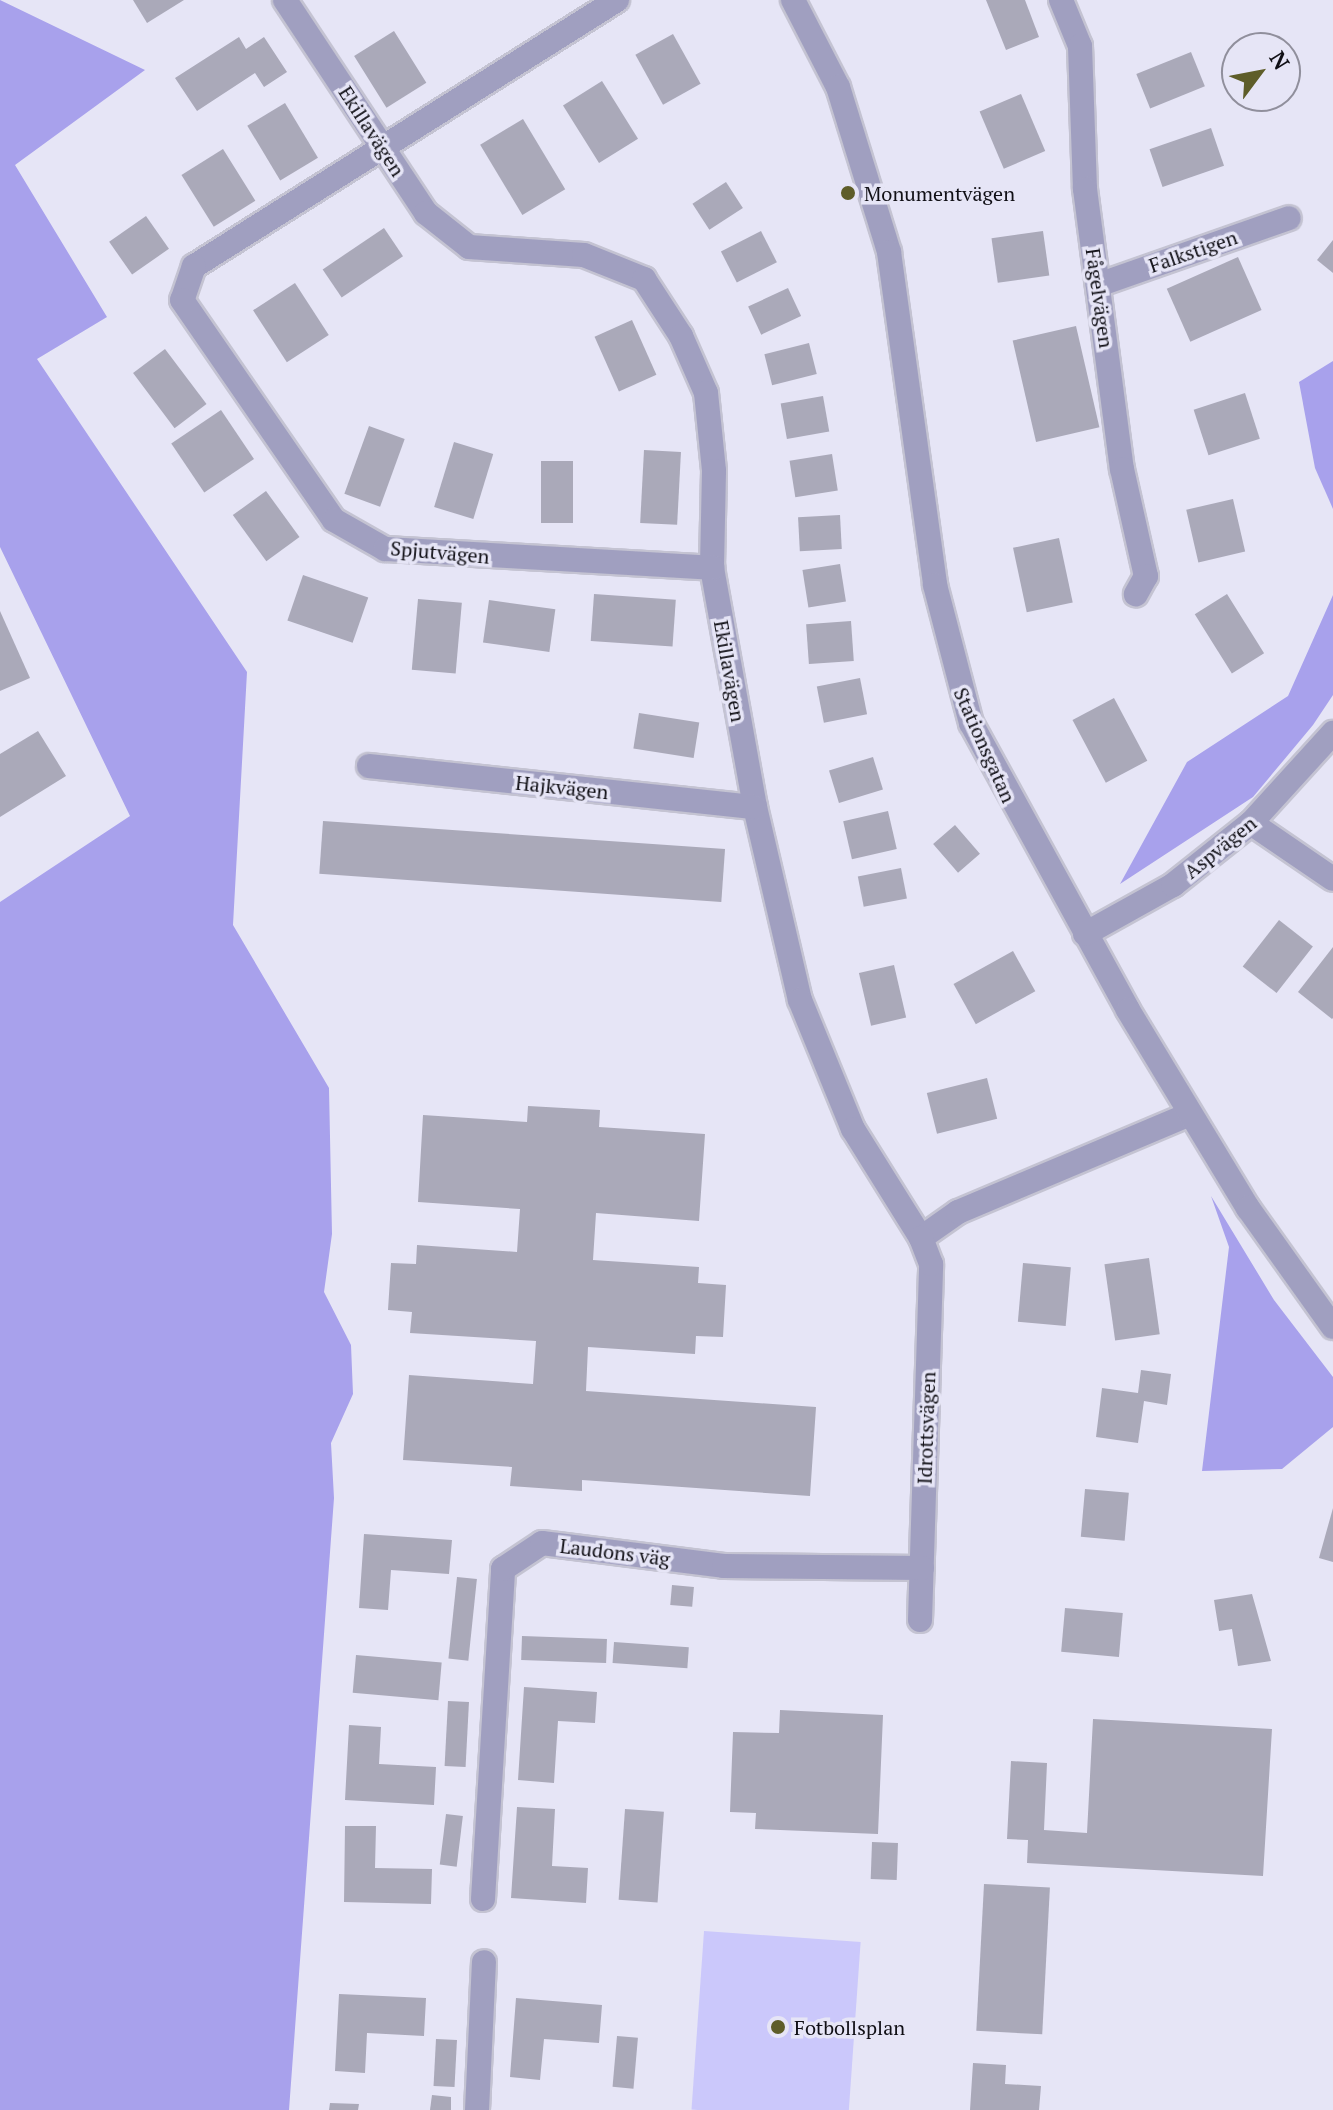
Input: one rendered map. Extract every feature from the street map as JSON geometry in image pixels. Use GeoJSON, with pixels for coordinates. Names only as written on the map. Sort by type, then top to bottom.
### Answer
{"type":"FeatureCollection","features":[{"type":"Feature","properties":{"kind":"street","name":"Ekillavägen"},"geometry":{"type":"LineString","coordinates":[[285,0],[426,213],[469,247],[584,255],[644,279],[681,336],[706,393],[714,471],[712,568],[755,807],[800,1000],[853,1129],[921,1238]]}},
{"type":"Feature","properties":{"kind":"street"},"geometry":{"type":"LineString","coordinates":[[383,148],[617,0]]}},
{"type":"Feature","properties":{"kind":"street","name":"Stationsgatan"},"geometry":{"type":"LineString","coordinates":[[793,0],[838,87],[889,252],[935,585],[955,677],[1025,830],[1085,934],[1190,1114],[1333,1327]]}},
{"type":"Feature","properties":{"kind":"street","name":"Fågelvägen"},"geometry":{"type":"LineString","coordinates":[[1061,0],[1080,46],[1085,189],[1122,469],[1146,576],[1136,594]]}},
{"type":"Feature","properties":{"kind":"street","name":"Spjutvägen"},"geometry":{"type":"LineString","coordinates":[[383,148],[194,266],[182,300],[334,520],[385,549],[712,568]]}},
{"type":"Feature","properties":{"kind":"street","name":"Falkstigen"},"geometry":{"type":"LineString","coordinates":[[1098,285],[1289,218]]}},
{"type":"Feature","properties":{"kind":"street","name":"Aspvägen"},"geometry":{"type":"LineString","coordinates":[[1085,934],[1173,885],[1251,823],[1333,733]]}},
{"type":"Feature","properties":{"kind":"street","name":"Hajkvägen"},"geometry":{"type":"LineString","coordinates":[[369,766],[755,807]]}},
{"type":"Feature","properties":{"kind":"street"},"geometry":{"type":"LineString","coordinates":[[1251,823],[1333,879]]}},
{"type":"Feature","properties":{"kind":"street"},"geometry":{"type":"LineString","coordinates":[[921,1238],[958,1212],[1190,1114]]}},
{"type":"Feature","properties":{"kind":"street","name":"Idrottsvägen"},"geometry":{"type":"LineString","coordinates":[[920,1620],[931,1264],[921,1238]]}},
{"type":"Feature","properties":{"kind":"street","name":"Laudons väg"},"geometry":{"type":"LineString","coordinates":[[483,1899],[503,1569],[542,1543],[724,1566],[922,1568]]}},
{"type":"Feature","properties":{"kind":"street"},"geometry":{"type":"LineString","coordinates":[[477,2110],[484,1962]]}},
{"type":"Feature","properties":{"kind":"shaded area"},"geometry":{"type":"Polygon","coordinates":[[[0,0],[145,70],[15,165],[107,317],[37,359],[247,672],[233,925],[329,1088],[332,1234],[324,1292],[351,1345],[353,1394],[331,1443],[334,1498],[289,2110],[0,2110],[0,902],[130,816],[0,547],[0,0]]]}},
{"type":"Feature","properties":{"kind":"shaded area"},"geometry":{"type":"Polygon","coordinates":[[[1333,361],[1333,509],[1315,468],[1299,382],[1333,361]]]}},
{"type":"Feature","properties":{"kind":"shaded area"},"geometry":{"type":"Polygon","coordinates":[[[1333,595],[1333,695],[1313,725],[1253,797],[1120,884],[1187,762],[1288,696],[1333,595]]]}},
{"type":"Feature","properties":{"kind":"shaded area"},"geometry":{"type":"Polygon","coordinates":[[[1211,1196],[1274,1300],[1333,1377],[1333,1427],[1282,1469],[1202,1471],[1229,1247],[1211,1196]]]}},
{"type":"Feature","properties":{"kind":"shaded area","name":"Fotbollsplan"},"geometry":{"type":"Polygon","coordinates":[[[704,1931],[861,1942],[849,2110],[692,2110],[704,1931]]]}},
{"type":"Feature","properties":{"kind":"building"},"geometry":{"type":"Polygon","coordinates":[[[133,0],[184,0],[147,23],[133,0]]]}},
{"type":"Feature","properties":{"kind":"building"},"geometry":{"type":"Polygon","coordinates":[[[986,0],[1025,0],[1039,37],[1006,50],[986,0]]]}},
{"type":"Feature","properties":{"kind":"building"},"geometry":{"type":"Polygon","coordinates":[[[394,31],[426,83],[386,108],[354,56],[394,31]]]}},
{"type":"Feature","properties":{"kind":"building"},"geometry":{"type":"Polygon","coordinates":[[[673,34],[701,84],[663,105],[635,55],[673,34]]]}},
{"type":"Feature","properties":{"kind":"building"},"geometry":{"type":"Polygon","coordinates":[[[239,37],[246,49],[264,37],[287,72],[264,87],[255,73],[197,111],[175,78],[239,37]]]}},
{"type":"Feature","properties":{"kind":"building"},"geometry":{"type":"Polygon","coordinates":[[[1191,52],[1205,86],[1150,108],[1136,74],[1191,52]]]}},
{"type":"Feature","properties":{"kind":"building"},"geometry":{"type":"Polygon","coordinates":[[[602,81],[638,139],[599,163],[563,105],[602,81]]]}},
{"type":"Feature","properties":{"kind":"building"},"geometry":{"type":"Polygon","coordinates":[[[1021,94],[1045,151],[1004,169],[980,112],[1021,94]]]}},
{"type":"Feature","properties":{"kind":"building"},"geometry":{"type":"Polygon","coordinates":[[[285,103],[318,158],[280,181],[247,126],[285,103]]]}},
{"type":"Feature","properties":{"kind":"building"},"geometry":{"type":"Polygon","coordinates":[[[523,119],[565,189],[522,215],[480,145],[523,119]]]}},
{"type":"Feature","properties":{"kind":"building"},"geometry":{"type":"Polygon","coordinates":[[[1211,128],[1224,166],[1163,187],[1150,149],[1211,128]]]}},
{"type":"Feature","properties":{"kind":"building"},"geometry":{"type":"Polygon","coordinates":[[[223,149],[255,201],[214,227],[181,175],[223,149]]]}},
{"type":"Feature","properties":{"kind":"building"},"geometry":{"type":"Polygon","coordinates":[[[726,182],[743,208],[709,230],[692,204],[726,182]]]}},
{"type":"Feature","properties":{"kind":"building"},"geometry":{"type":"Polygon","coordinates":[[[146,216],[169,249],[132,275],[109,242],[146,216]]]}},
{"type":"Feature","properties":{"kind":"building"},"geometry":{"type":"Polygon","coordinates":[[[384,228],[403,256],[342,298],[323,269],[384,228]]]}},
{"type":"Feature","properties":{"kind":"building"},"geometry":{"type":"Polygon","coordinates":[[[761,231],[777,262],[737,283],[721,251],[761,231]]]}},
{"type":"Feature","properties":{"kind":"building"},"geometry":{"type":"Polygon","coordinates":[[[1043,231],[1049,276],[998,283],[992,238],[1043,231]]]}},
{"type":"Feature","properties":{"kind":"building"},"geometry":{"type":"Polygon","coordinates":[[[1333,240],[1333,273],[1317,260],[1333,240]]]}},
{"type":"Feature","properties":{"kind":"building"},"geometry":{"type":"Polygon","coordinates":[[[1238,257],[1262,310],[1190,342],[1167,289],[1238,257]]]}},
{"type":"Feature","properties":{"kind":"building"},"geometry":{"type":"Polygon","coordinates":[[[295,283],[329,335],[287,362],[253,310],[295,283]]]}},
{"type":"Feature","properties":{"kind":"building"},"geometry":{"type":"Polygon","coordinates":[[[788,288],[801,316],[761,335],[748,307],[788,288]]]}},
{"type":"Feature","properties":{"kind":"building"},"geometry":{"type":"Polygon","coordinates":[[[632,320],[656,375],[619,391],[595,337],[632,320]]]}},
{"type":"Feature","properties":{"kind":"building"},"geometry":{"type":"Polygon","coordinates":[[[1076,326],[1099,427],[1036,442],[1013,341],[1076,326]]]}},
{"type":"Feature","properties":{"kind":"building"},"geometry":{"type":"Polygon","coordinates":[[[809,343],[817,374],[772,385],[764,354],[809,343]]]}},
{"type":"Feature","properties":{"kind":"building"},"geometry":{"type":"Polygon","coordinates":[[[165,349],[207,404],[175,428],[133,373],[165,349]]]}},
{"type":"Feature","properties":{"kind":"building"},"geometry":{"type":"Polygon","coordinates":[[[1245,393],[1260,439],[1208,455],[1194,410],[1245,393]]]}},
{"type":"Feature","properties":{"kind":"building"},"geometry":{"type":"Polygon","coordinates":[[[823,396],[829,431],[787,439],[781,403],[823,396]]]}},
{"type":"Feature","properties":{"kind":"building"},"geometry":{"type":"Polygon","coordinates":[[[221,410],[254,459],[204,492],[171,444],[221,410]]]}},
{"type":"Feature","properties":{"kind":"building"},"geometry":{"type":"Polygon","coordinates":[[[369,426],[405,439],[380,507],[344,494],[369,426]]]}},
{"type":"Feature","properties":{"kind":"building"},"geometry":{"type":"Polygon","coordinates":[[[454,442],[493,454],[473,519],[434,507],[454,442]]]}},
{"type":"Feature","properties":{"kind":"building"},"geometry":{"type":"Polygon","coordinates":[[[644,450],[681,452],[677,525],[640,523],[644,450]]]}},
{"type":"Feature","properties":{"kind":"building"},"geometry":{"type":"Polygon","coordinates":[[[832,454],[838,491],[795,497],[790,461],[832,454]]]}},
{"type":"Feature","properties":{"kind":"building"},"geometry":{"type":"Polygon","coordinates":[[[541,461],[573,461],[573,523],[541,523],[541,461]]]}},
{"type":"Feature","properties":{"kind":"building"},"geometry":{"type":"Polygon","coordinates":[[[266,491],[300,537],[266,561],[233,515],[266,491]]]}},
{"type":"Feature","properties":{"kind":"building"},"geometry":{"type":"Polygon","coordinates":[[[1233,499],[1245,552],[1198,562],[1186,510],[1233,499]]]}},
{"type":"Feature","properties":{"kind":"building"},"geometry":{"type":"Polygon","coordinates":[[[840,515],[842,549],[800,551],[798,517],[840,515]]]}},
{"type":"Feature","properties":{"kind":"building"},"geometry":{"type":"Polygon","coordinates":[[[1059,538],[1073,603],[1027,612],[1013,548],[1059,538]]]}},
{"type":"Feature","properties":{"kind":"building"},"geometry":{"type":"Polygon","coordinates":[[[840,564],[846,602],[808,607],[802,570],[840,564]]]}},
{"type":"Feature","properties":{"kind":"building"},"geometry":{"type":"Polygon","coordinates":[[[303,575],[368,597],[353,643],[287,620],[303,575]]]}},
{"type":"Feature","properties":{"kind":"building"},"geometry":{"type":"Polygon","coordinates":[[[594,594],[676,600],[673,647],[591,641],[594,594]]]}},
{"type":"Feature","properties":{"kind":"building"},"geometry":{"type":"Polygon","coordinates":[[[1227,594],[1264,653],[1232,674],[1195,614],[1227,594]]]}},
{"type":"Feature","properties":{"kind":"building"},"geometry":{"type":"Polygon","coordinates":[[[418,599],[462,603],[456,674],[412,670],[418,599]]]}},
{"type":"Feature","properties":{"kind":"building"},"geometry":{"type":"Polygon","coordinates":[[[489,600],[555,609],[549,652],[483,643],[489,600]]]}},
{"type":"Feature","properties":{"kind":"building"},"geometry":{"type":"Polygon","coordinates":[[[0,611],[30,678],[0,691],[0,611]]]}},
{"type":"Feature","properties":{"kind":"building"},"geometry":{"type":"Polygon","coordinates":[[[851,621],[854,661],[809,664],[806,624],[851,621]]]}},
{"type":"Feature","properties":{"kind":"building"},"geometry":{"type":"Polygon","coordinates":[[[860,678],[867,714],[824,723],[817,686],[860,678]]]}},
{"type":"Feature","properties":{"kind":"building"},"geometry":{"type":"Polygon","coordinates":[[[1114,698],[1147,761],[1106,783],[1073,720],[1114,698]]]}},
{"type":"Feature","properties":{"kind":"building"},"geometry":{"type":"Polygon","coordinates":[[[639,713],[699,723],[694,758],[633,749],[639,713]]]}},
{"type":"Feature","properties":{"kind":"building"},"geometry":{"type":"Polygon","coordinates":[[[38,731],[66,776],[0,817],[0,754],[38,731]]]}},
{"type":"Feature","properties":{"kind":"building"},"geometry":{"type":"Polygon","coordinates":[[[873,757],[883,790],[839,803],[829,770],[873,757]]]}},
{"type":"Feature","properties":{"kind":"building"},"geometry":{"type":"Polygon","coordinates":[[[888,811],[897,849],[852,859],[843,821],[888,811]]]}},
{"type":"Feature","properties":{"kind":"building"},"geometry":{"type":"Polygon","coordinates":[[[323,821],[725,849],[721,902],[319,874],[323,821]]]}},
{"type":"Feature","properties":{"kind":"building"},"geometry":{"type":"Polygon","coordinates":[[[955,825],[980,854],[958,873],[933,844],[955,825]]]}},
{"type":"Feature","properties":{"kind":"building"},"geometry":{"type":"Polygon","coordinates":[[[901,868],[907,898],[864,907],[858,876],[901,868]]]}},
{"type":"Feature","properties":{"kind":"building"},"geometry":{"type":"Polygon","coordinates":[[[1279,920],[1313,946],[1277,993],[1243,966],[1279,920]]]}},
{"type":"Feature","properties":{"kind":"building"},"geometry":{"type":"Polygon","coordinates":[[[1333,947],[1333,1018],[1332,1019],[1298,992],[1333,947]]]}},
{"type":"Feature","properties":{"kind":"building"},"geometry":{"type":"Polygon","coordinates":[[[1013,951],[1035,991],[976,1024],[954,984],[1013,951]]]}},
{"type":"Feature","properties":{"kind":"building"},"geometry":{"type":"Polygon","coordinates":[[[894,965],[906,1018],[871,1026],[859,973],[894,965]]]}},
{"type":"Feature","properties":{"kind":"building"},"geometry":{"type":"Polygon","coordinates":[[[987,1078],[997,1119],[937,1134],[927,1093],[987,1078]]]}},
{"type":"Feature","properties":{"kind":"building"},"geometry":{"type":"Polygon","coordinates":[[[528,1106],[600,1110],[599,1127],[705,1134],[699,1221],[596,1213],[593,1260],[699,1267],[698,1283],[726,1285],[723,1337],[696,1336],[695,1354],[588,1347],[586,1391],[816,1407],[810,1496],[582,1480],[582,1491],[510,1486],[512,1467],[403,1460],[409,1375],[533,1384],[536,1341],[410,1333],[412,1312],[388,1310],[391,1263],[416,1264],[417,1245],[517,1252],[520,1209],[418,1202],[423,1115],[527,1122],[528,1106]]]}},
{"type":"Feature","properties":{"kind":"building"},"geometry":{"type":"Polygon","coordinates":[[[1149,1258],[1160,1334],[1115,1341],[1104,1264],[1149,1258]]]}},
{"type":"Feature","properties":{"kind":"building"},"geometry":{"type":"Polygon","coordinates":[[[1023,1263],[1071,1267],[1066,1326],[1018,1322],[1023,1263]]]}},
{"type":"Feature","properties":{"kind":"building"},"geometry":{"type":"Polygon","coordinates":[[[1141,1370],[1171,1374],[1167,1405],[1144,1401],[1138,1443],[1096,1437],[1102,1388],[1138,1393],[1141,1370]]]}},
{"type":"Feature","properties":{"kind":"building"},"geometry":{"type":"Polygon","coordinates":[[[1085,1489],[1129,1493],[1125,1541],[1081,1537],[1085,1489]]]}},
{"type":"Feature","properties":{"kind":"building"},"geometry":{"type":"Polygon","coordinates":[[[1333,1508],[1333,1562],[1319,1558],[1333,1508]]]}},
{"type":"Feature","properties":{"kind":"building"},"geometry":{"type":"Polygon","coordinates":[[[364,1534],[452,1540],[449,1574],[391,1570],[388,1610],[359,1608],[364,1534]]]}},
{"type":"Feature","properties":{"kind":"building"},"geometry":{"type":"Polygon","coordinates":[[[457,1577],[477,1579],[468,1661],[448,1659],[457,1577]]]}},
{"type":"Feature","properties":{"kind":"building"},"geometry":{"type":"Polygon","coordinates":[[[672,1585],[694,1587],[692,1607],[670,1605],[672,1585]]]}},
{"type":"Feature","properties":{"kind":"building"},"geometry":{"type":"Polygon","coordinates":[[[1252,1594],[1271,1661],[1238,1666],[1232,1629],[1219,1631],[1214,1600],[1252,1594]]]}},
{"type":"Feature","properties":{"kind":"building"},"geometry":{"type":"Polygon","coordinates":[[[1065,1608],[1123,1613],[1119,1657],[1061,1652],[1065,1608]]]}},
{"type":"Feature","properties":{"kind":"building"},"geometry":{"type":"Polygon","coordinates":[[[522,1636],[607,1639],[606,1663],[521,1660],[522,1636]]]}},
{"type":"Feature","properties":{"kind":"building"},"geometry":{"type":"Polygon","coordinates":[[[614,1642],[689,1647],[687,1668],[613,1663],[614,1642]]]}},
{"type":"Feature","properties":{"kind":"building"},"geometry":{"type":"Polygon","coordinates":[[[356,1655],[442,1662],[438,1700],[353,1693],[356,1655]]]}},
{"type":"Feature","properties":{"kind":"building"},"geometry":{"type":"Polygon","coordinates":[[[524,1687],[597,1692],[595,1723],[558,1721],[554,1783],[518,1780],[524,1687]]]}},
{"type":"Feature","properties":{"kind":"building"},"geometry":{"type":"Polygon","coordinates":[[[448,1701],[469,1702],[466,1767],[445,1766],[448,1701]]]}},
{"type":"Feature","properties":{"kind":"building"},"geometry":{"type":"Polygon","coordinates":[[[780,1710],[883,1715],[878,1834],[755,1829],[756,1813],[730,1812],[733,1732],[779,1733],[780,1710]]]}},
{"type":"Feature","properties":{"kind":"building"},"geometry":{"type":"Polygon","coordinates":[[[1093,1719],[1272,1729],[1263,1876],[1027,1863],[1028,1840],[1007,1839],[1011,1761],[1047,1763],[1044,1830],[1087,1833],[1093,1719]]]}},
{"type":"Feature","properties":{"kind":"building"},"geometry":{"type":"Polygon","coordinates":[[[349,1725],[381,1727],[379,1764],[436,1767],[434,1805],[345,1800],[349,1725]]]}},
{"type":"Feature","properties":{"kind":"building"},"geometry":{"type":"Polygon","coordinates":[[[517,1807],[555,1809],[552,1866],[588,1868],[586,1903],[511,1898],[517,1807]]]}},
{"type":"Feature","properties":{"kind":"building"},"geometry":{"type":"Polygon","coordinates":[[[625,1809],[664,1812],[658,1902],[619,1900],[625,1809]]]}},
{"type":"Feature","properties":{"kind":"building"},"geometry":{"type":"Polygon","coordinates":[[[446,1814],[463,1816],[457,1867],[440,1865],[446,1814]]]}},
{"type":"Feature","properties":{"kind":"building"},"geometry":{"type":"Polygon","coordinates":[[[345,1826],[376,1826],[375,1868],[432,1869],[431,1904],[344,1902],[345,1826]]]}},
{"type":"Feature","properties":{"kind":"building"},"geometry":{"type":"Polygon","coordinates":[[[872,1842],[898,1843],[897,1880],[871,1879],[872,1842]]]}},
{"type":"Feature","properties":{"kind":"building"},"geometry":{"type":"Polygon","coordinates":[[[984,1884],[1050,1887],[1042,2034],[976,2031],[984,1884]]]}},
{"type":"Feature","properties":{"kind":"building"},"geometry":{"type":"Polygon","coordinates":[[[339,1994],[426,1998],[424,2036],[367,2033],[365,2073],[335,2071],[339,1994]]]}},
{"type":"Feature","properties":{"kind":"building"},"geometry":{"type":"Polygon","coordinates":[[[516,1998],[602,2005],[599,2043],[544,2039],[540,2080],[510,2077],[516,1998]]]}},
{"type":"Feature","properties":{"kind":"building"},"geometry":{"type":"Polygon","coordinates":[[[617,2036],[638,2038],[633,2089],[613,2087],[617,2036]]]}},
{"type":"Feature","properties":{"kind":"building"},"geometry":{"type":"Polygon","coordinates":[[[436,2039],[457,2040],[455,2087],[434,2086],[436,2039]]]}},
{"type":"Feature","properties":{"kind":"building"},"geometry":{"type":"Polygon","coordinates":[[[973,2063],[1006,2065],[1005,2084],[1041,2086],[1039,2110],[970,2110],[973,2063]]]}},
{"type":"Feature","properties":{"kind":"building"},"geometry":{"type":"Polygon","coordinates":[[[432,2095],[451,2097],[451,2110],[430,2110],[432,2095]]]}},
{"type":"Feature","properties":{"kind":"building"},"geometry":{"type":"Polygon","coordinates":[[[330,2103],[359,2104],[358,2110],[329,2110],[330,2103]]]}},
{"type":"Feature","properties":{"kind":"place","name":"Monumentvägen"},"geometry":{"type":"Point","coordinates":[848,193]}},
{"type":"Feature","properties":{"kind":"place","name":"Fotbollsplan"},"geometry":{"type":"Point","coordinates":[778,2027]}}]}
